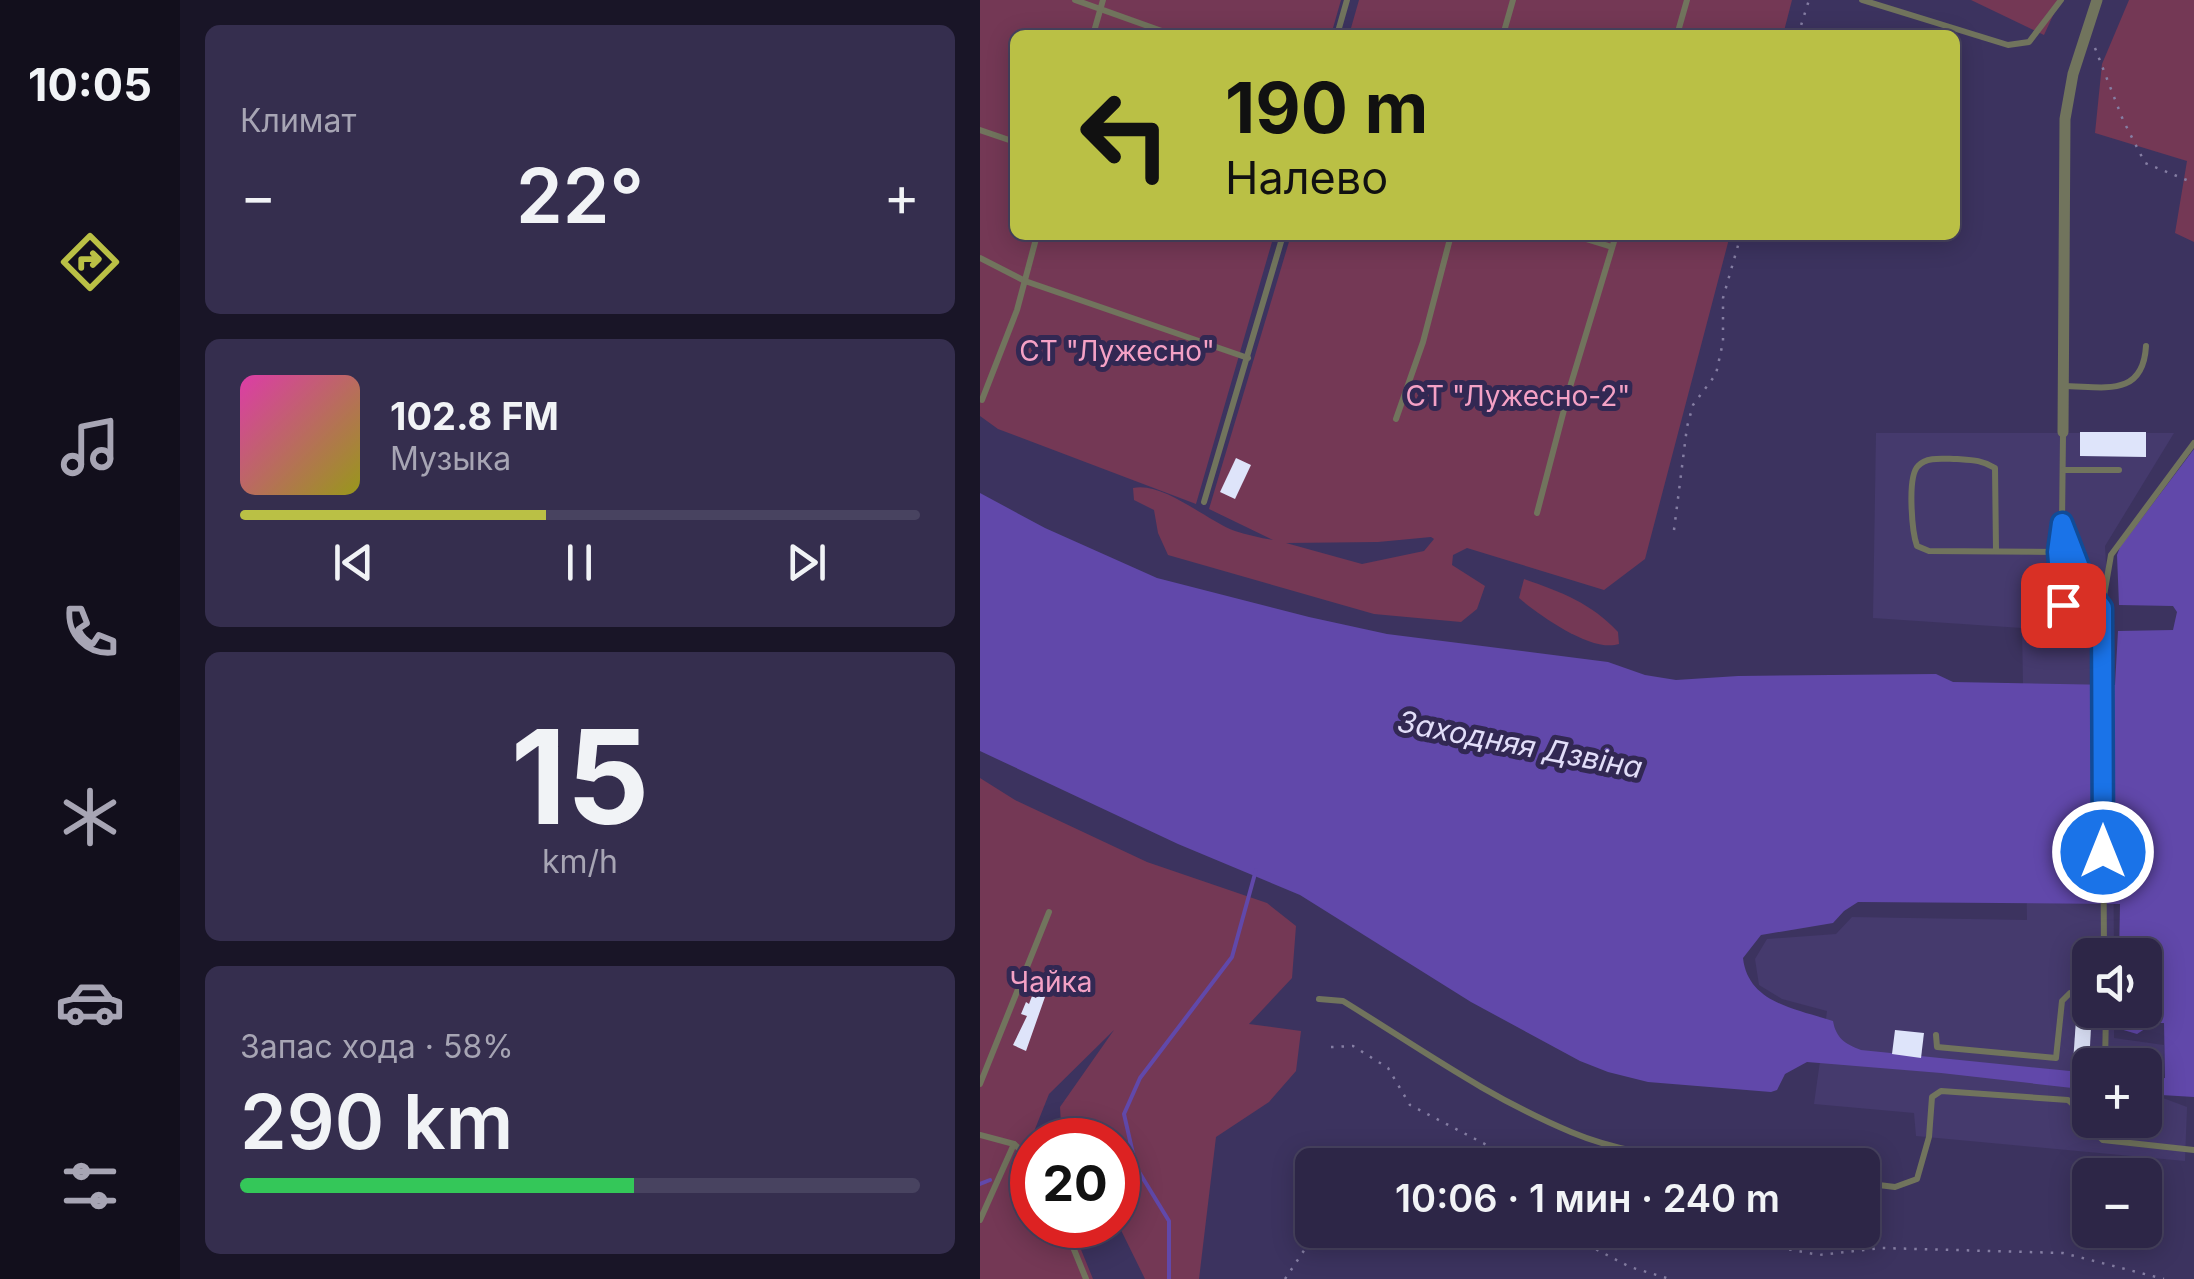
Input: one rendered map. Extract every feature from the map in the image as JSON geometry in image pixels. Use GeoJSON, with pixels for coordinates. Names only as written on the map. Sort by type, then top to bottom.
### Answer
{"type":"FeatureCollection","features":[{"type":"Feature","properties":{"kind":"street"},"geometry":{"type":"LineString","coordinates":[[2063,432],[2065,120],[2097,0]]}},
{"type":"Feature","properties":{"kind":"lane"},"geometry":{"type":"LineString","coordinates":[[1075,0],[1159,30]]}},
{"type":"Feature","properties":{"kind":"lane"},"geometry":{"type":"LineString","coordinates":[[1094,30],[1103,0]]}},
{"type":"Feature","properties":{"kind":"lane"},"geometry":{"type":"LineString","coordinates":[[1338,30],[1347,0]]}},
{"type":"Feature","properties":{"kind":"lane"},"geometry":{"type":"LineString","coordinates":[[1504,30],[1513,0]]}},
{"type":"Feature","properties":{"kind":"lane"},"geometry":{"type":"LineString","coordinates":[[1679,30],[1688,0]]}},
{"type":"Feature","properties":{"kind":"lane"},"geometry":{"type":"LineString","coordinates":[[1862,0],[1959,30]]}},
{"type":"Feature","properties":{"kind":"lane"},"geometry":{"type":"LineString","coordinates":[[1960,30],[2008,45],[2029,42],[2060,0]]}},
{"type":"Feature","properties":{"kind":"lane"},"geometry":{"type":"LineString","coordinates":[[980,130],[1010,140]]}},
{"type":"Feature","properties":{"kind":"lane"},"geometry":{"type":"LineString","coordinates":[[982,400],[1025,282],[1036,240]]}},
{"type":"Feature","properties":{"kind":"lane"},"geometry":{"type":"LineString","coordinates":[[1204,502],[1282,240]]}},
{"type":"Feature","properties":{"kind":"lane"},"geometry":{"type":"LineString","coordinates":[[1396,419],[1423,342],[1450,240]]}},
{"type":"Feature","properties":{"kind":"lane"},"geometry":{"type":"LineString","coordinates":[[1589,240],[1612,247]]}},
{"type":"Feature","properties":{"kind":"lane"},"geometry":{"type":"LineString","coordinates":[[1537,513],[1614,240]]}},
{"type":"Feature","properties":{"kind":"lane"},"geometry":{"type":"LineString","coordinates":[[980,258],[1025,282],[1248,358]]}},
{"type":"Feature","properties":{"kind":"lane"},"geometry":{"type":"LineString","coordinates":[[2061,386],[2122,386],[2137,378],[2145,363],[2146,346]]}},
{"type":"Feature","properties":{"kind":"lane"},"geometry":{"type":"LineString","coordinates":[[2063,432],[2058,552],[2065,632]]}},
{"type":"Feature","properties":{"kind":"lane"},"geometry":{"type":"LineString","coordinates":[[2104,938],[2102,608],[2110,555],[2194,443]]}},
{"type":"Feature","properties":{"kind":"lane"},"geometry":{"type":"LineString","coordinates":[[1996,549],[1995,468],[1984,460],[1934,458],[1918,464],[1912,475],[1912,532],[1917,546],[1929,551],[2058,552]]}},
{"type":"Feature","properties":{"kind":"lane"},"geometry":{"type":"LineString","coordinates":[[2063,470],[2118,470]]}},
{"type":"Feature","properties":{"kind":"lane"},"geometry":{"type":"LineString","coordinates":[[2062,523],[2087,588],[2102,608]]}},
{"type":"Feature","properties":{"kind":"lane"},"geometry":{"type":"LineString","coordinates":[[980,1084],[1049,912]]}},
{"type":"Feature","properties":{"kind":"lane"},"geometry":{"type":"LineString","coordinates":[[1936,1035],[1937,1048],[2056,1058],[2062,1001],[2072,993]]}},
{"type":"Feature","properties":{"kind":"lane"},"geometry":{"type":"LineString","coordinates":[[1318,1000],[1343,1001],[1489,1094],[1574,1134],[1625,1148]]}},
{"type":"Feature","properties":{"kind":"lane"},"geometry":{"type":"LineString","coordinates":[[1880,1185],[1895,1187],[1917,1179],[1928,1137],[1932,1097],[1941,1091],[2068,1100],[2103,1140],[2194,1150]]}},
{"type":"Feature","properties":{"kind":"lane"},"geometry":{"type":"LineString","coordinates":[[980,1135],[1010,1143]]}},
{"type":"Feature","properties":{"kind":"lane"},"geometry":{"type":"LineString","coordinates":[[980,1220],[1010,1153]]}},
{"type":"Feature","properties":{"kind":"lane"},"geometry":{"type":"LineString","coordinates":[[1073,1248],[1086,1279]]}},
{"type":"Feature","properties":{"kind":"path"},"geometry":{"type":"LineString","coordinates":[[1800,30],[1809,0]]}},
{"type":"Feature","properties":{"kind":"path"},"geometry":{"type":"LineString","coordinates":[[2087,28],[2123,120],[2145,163],[2194,183]]}},
{"type":"Feature","properties":{"kind":"path"},"geometry":{"type":"LineString","coordinates":[[1674,530],[1687,428],[1693,405],[1716,374],[1723,342],[1723,298],[1740,240]]}},
{"type":"Feature","properties":{"kind":"path"},"geometry":{"type":"LineString","coordinates":[[1331,1047],[1353,1046],[1388,1068],[1410,1105],[1492,1148]]}},
{"type":"Feature","properties":{"kind":"path"},"geometry":{"type":"LineString","coordinates":[[1284,1279],[1306,1248]]}},
{"type":"Feature","properties":{"kind":"path"},"geometry":{"type":"LineString","coordinates":[[1593,1248],[1630,1268],[1670,1279]]}},
{"type":"Feature","properties":{"kind":"path"},"geometry":{"type":"LineString","coordinates":[[1781,1248],[1818,1255],[1882,1248],[2063,1252],[2164,1279]]}},
{"type":"Feature","properties":{"kind":"shaded area"},"geometry":{"type":"Polygon","coordinates":[[[1876,433],[2174,433],[2105,546],[2112,669],[2114,938],[2072,938],[2072,1028],[2114,1028],[2114,1038],[2164,1045],[2163,1098],[2187,1107],[2185,1161],[1916,1136],[1914,1113],[1814,1104],[1827,1011],[1782,999],[1759,985],[1755,959],[1767,939],[1836,934],[1852,917],[2027,920],[2022,628],[1873,618],[1876,433]]]}},
{"type":"Feature","properties":{"kind":"green space","name":"СТ \"Лужесно\""},"geometry":{"type":"Polygon","coordinates":[[[980,0],[1341,0],[1332,30],[1010,30],[1010,240],[1273,240],[1196,504],[998,429],[980,416],[980,0]]]}},
{"type":"Feature","properties":{"kind":"green space"},"geometry":{"type":"Polygon","coordinates":[[[1359,0],[1792,0],[1784,30],[1350,30],[1359,0]]]}},
{"type":"Feature","properties":{"kind":"green space"},"geometry":{"type":"Polygon","coordinates":[[[1971,0],[2060,0],[2044,35],[1971,0]]]}},
{"type":"Feature","properties":{"kind":"green space"},"geometry":{"type":"Polygon","coordinates":[[[2129,0],[2194,0],[2194,242],[2175,233],[2187,161],[2095,133],[2102,64],[2129,0]]]}},
{"type":"Feature","properties":{"kind":"green space","name":"СТ \"Лужесно-2\""},"geometry":{"type":"Polygon","coordinates":[[[1290,240],[1729,240],[1645,559],[1604,590],[1467,548],[1453,555],[1452,565],[1485,586],[1477,609],[1461,622],[1374,614],[1168,555],[1158,533],[1154,510],[1134,500],[1133,488],[1158,490],[1235,531],[1273,540],[1209,509],[1290,240]],[[1431,537],[1286,543],[1362,564],[1424,551],[1434,539],[1431,537]]]}},
{"type":"Feature","properties":{"kind":"green space"},"geometry":{"type":"Polygon","coordinates":[[[1524,579],[1597,613],[1618,632],[1619,644],[1581,638],[1539,614],[1519,598],[1524,579]]]}},
{"type":"Feature","properties":{"kind":"green space","name":"Чайка"},"geometry":{"type":"Polygon","coordinates":[[[980,778],[1015,800],[1147,862],[1267,903],[1296,926],[1292,978],[1249,1024],[1301,1031],[1296,1071],[1269,1102],[1216,1137],[1199,1279],[1145,1279],[1130,1248],[1140,1248],[1140,1118],[1061,1118],[1060,1107],[1114,1030],[1049,1094],[1039,1118],[1010,1118],[1010,1248],[1080,1248],[1093,1279],[980,1279],[980,778]]]}},
{"type":"Feature","properties":{"kind":"water","name":"Заходняя Дзвіна"},"geometry":{"type":"Polygon","coordinates":[[[2194,449],[2194,1097],[2162,1095],[2162,938],[2119,938],[2120,904],[1858,902],[1833,923],[1761,935],[1743,958],[1747,973],[1764,995],[1833,1021],[1842,1040],[1861,1050],[2072,1071],[2072,1088],[1807,1062],[1785,1074],[1777,1090],[1771,1092],[1648,1082],[1580,1061],[1471,1002],[1300,895],[1178,844],[980,751],[980,493],[1045,528],[1157,578],[1387,634],[1608,662],[1645,675],[1676,680],[1936,674],[1953,682],[2115,685],[2118,631],[2173,630],[2177,612],[2173,606],[2119,605],[2120,547],[2194,449]]]}},
{"type":"Feature","properties":{"kind":"water"},"geometry":{"type":"Polygon","coordinates":[[[2120,1028],[2146,1028],[2137,1034],[2120,1028]]]}},
{"type":"Feature","properties":{"kind":"building"},"geometry":{"type":"Polygon","coordinates":[[[2080,432],[2146,432],[2146,457],[2080,456],[2080,432]]]}},
{"type":"Feature","properties":{"kind":"building"},"geometry":{"type":"Polygon","coordinates":[[[1236,458],[1251,465],[1235,499],[1220,492],[1236,458]]]}},
{"type":"Feature","properties":{"kind":"building"},"geometry":{"type":"Polygon","coordinates":[[[1038,994],[1045,997],[1026,1051],[1013,1045],[1027,1016],[1021,1014],[1026,1002],[1029,1004],[1032,996],[1036,998],[1038,994]]]}},
{"type":"Feature","properties":{"kind":"building"},"geometry":{"type":"Polygon","coordinates":[[[2075,1028],[2091,1028],[2090,1048],[2074,1048],[2075,1028]]]}},
{"type":"Feature","properties":{"kind":"building"},"geometry":{"type":"Polygon","coordinates":[[[1895,1030],[1924,1033],[1921,1058],[1892,1054],[1895,1030]]]}},
{"type":"Feature","properties":{"kind":"waterway"},"geometry":{"type":"LineString","coordinates":[[1169,1279],[1169,1221],[1136,1167],[1124,1114],[1140,1078],[1232,957],[1256,870]]}},
{"type":"Feature","properties":{"kind":"waterway"},"geometry":{"type":"LineString","coordinates":[[980,1184],[990,1180]]}},
{"type":"Feature","properties":{"kind":"route"},"geometry":{"type":"LineString","coordinates":[[2063,605],[2058,552],[2062,523],[2087,588],[2102,608],[2103,852]]}}]}
